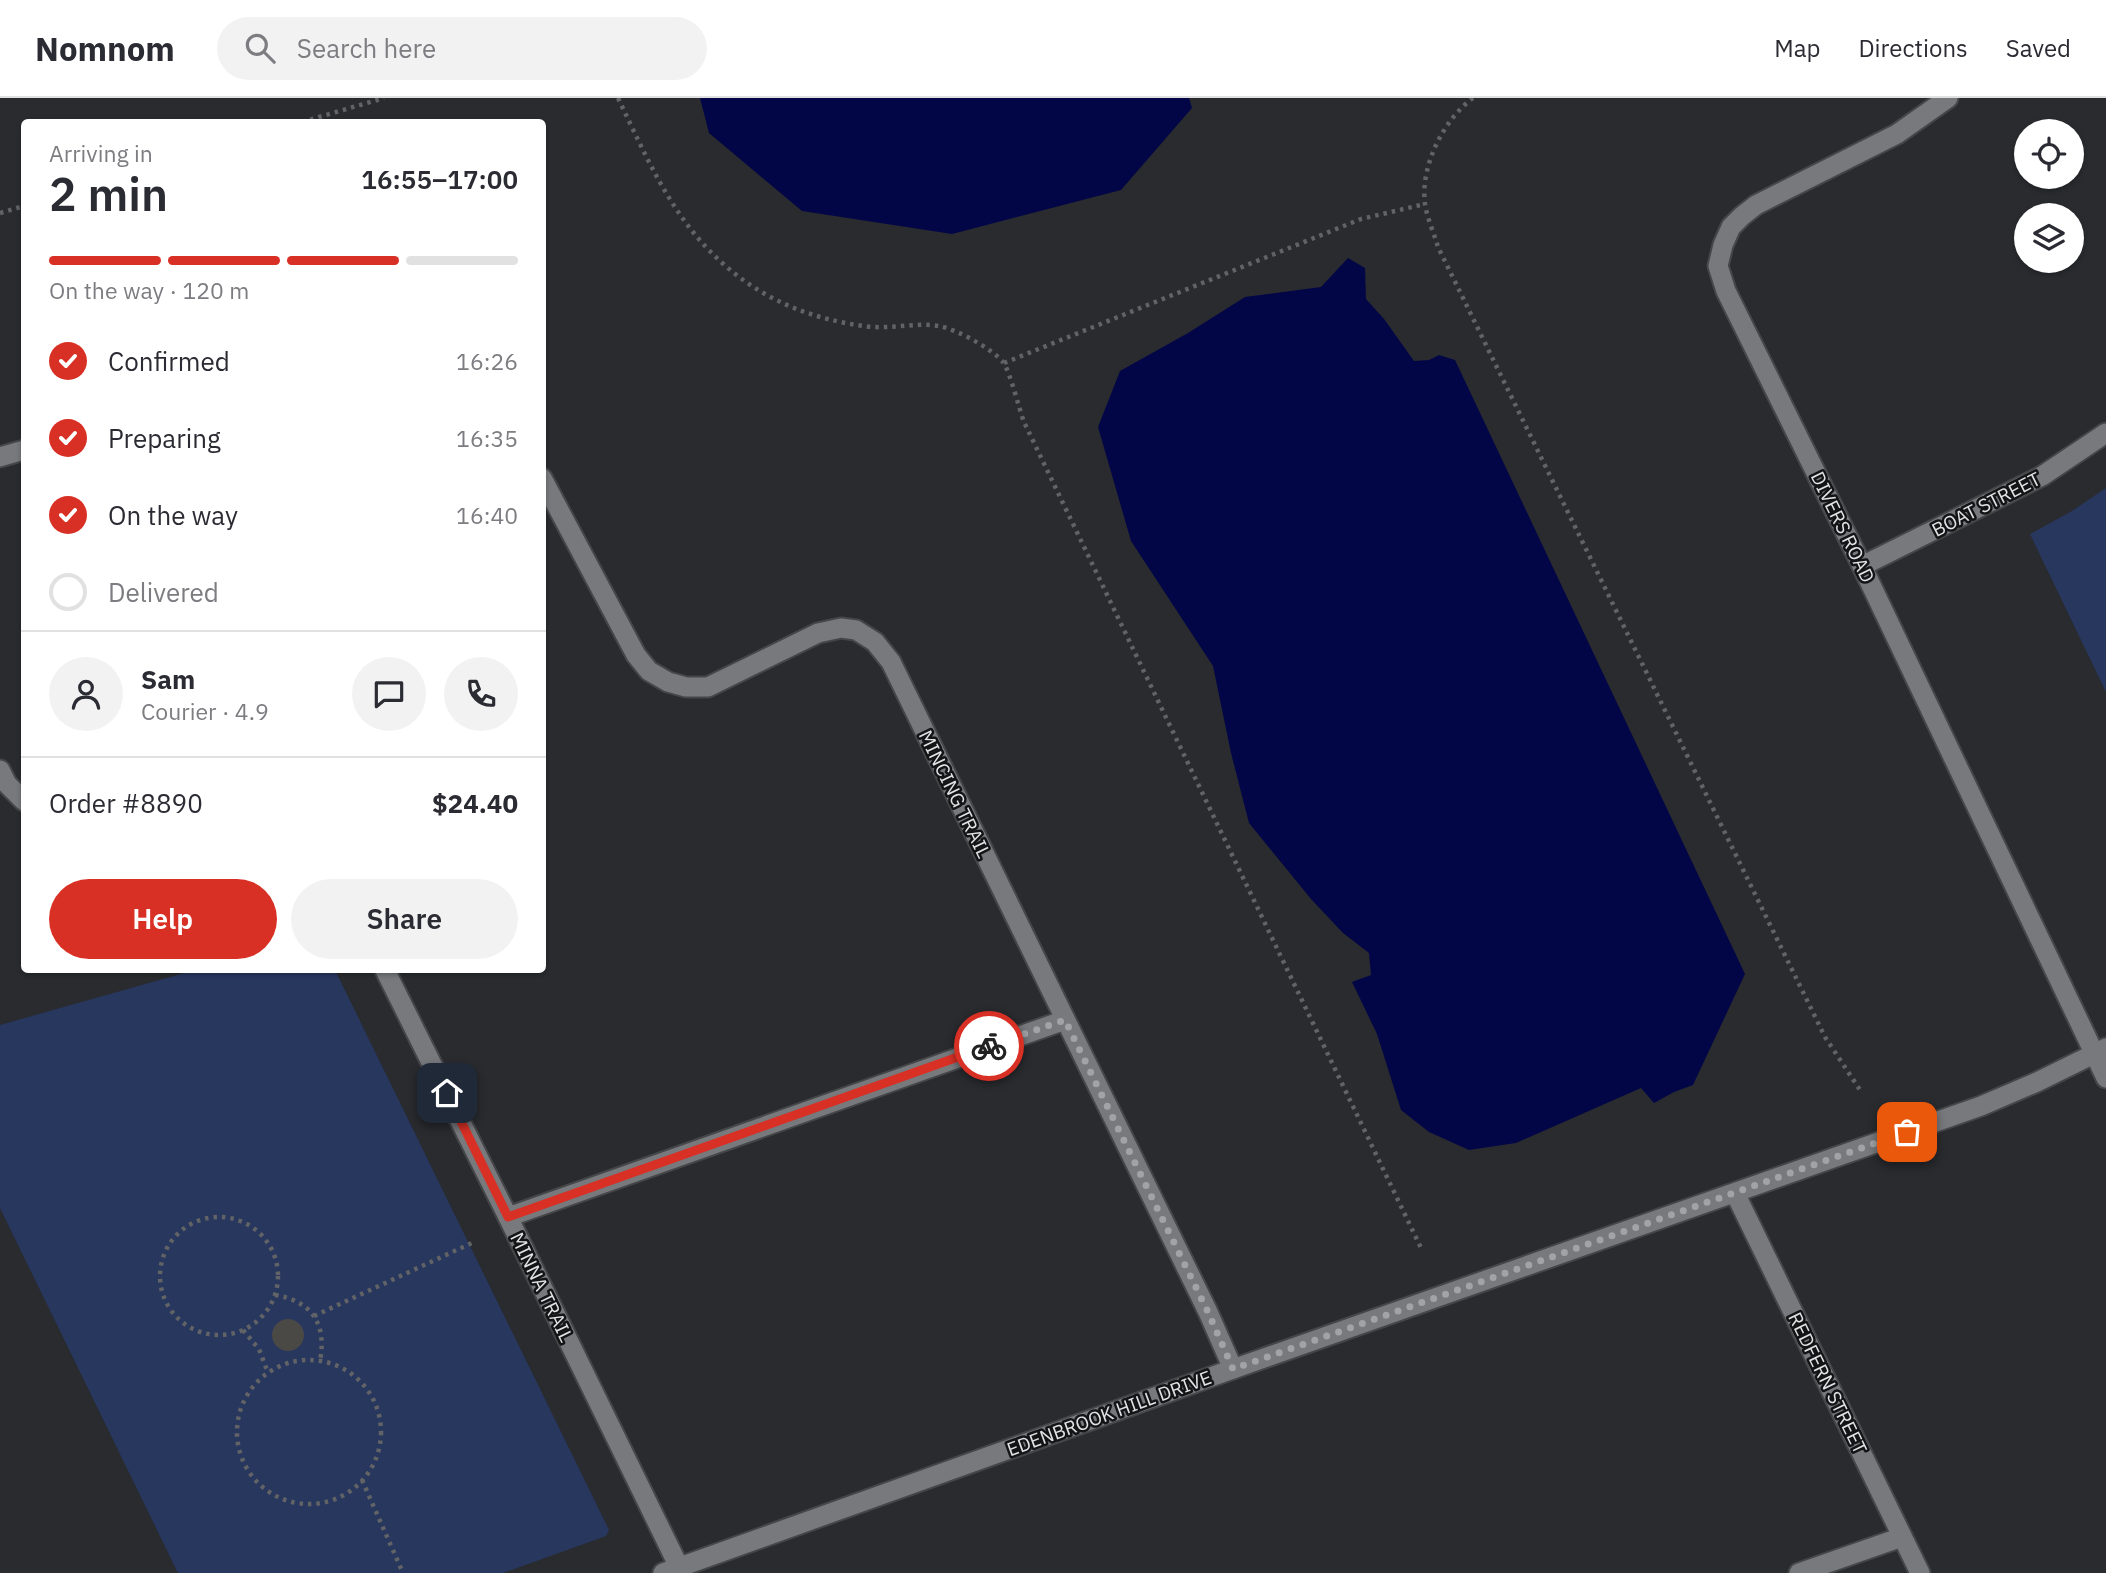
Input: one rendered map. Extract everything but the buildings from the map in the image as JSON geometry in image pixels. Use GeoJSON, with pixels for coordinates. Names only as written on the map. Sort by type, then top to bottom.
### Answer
{"type":"FeatureCollection","features":[{"type":"Feature","properties":{"kind":"street","name":"DIVERS ROAD"},"geometry":{"type":"LineString","coordinates":[[1948,98],[1897,134],[1756,205],[1731,227],[1723,244],[1718,266],[1726,290],[2100,1051],[2106,1078]]}},
{"type":"Feature","properties":{"kind":"street","name":"BOAT STREET"},"geometry":{"type":"LineString","coordinates":[[1862,566],[2042,476],[2106,433]]}},
{"type":"Feature","properties":{"kind":"street"},"geometry":{"type":"LineString","coordinates":[[0,457],[21,451]]}},
{"type":"Feature","properties":{"kind":"street","name":"MINCING TRAIL"},"geometry":{"type":"LineString","coordinates":[[546,486],[636,655],[649,671],[668,682],[686,687],[708,687],[818,633],[841,628],[856,631],[875,642],[891,662],[1208,1312],[1233,1369]]}},
{"type":"Feature","properties":{"kind":"street"},"geometry":{"type":"LineString","coordinates":[[0,770],[7,785],[21,798]]}},
{"type":"Feature","properties":{"kind":"street","name":"MINNA TRAIL"},"geometry":{"type":"LineString","coordinates":[[386,973],[508,1217],[671,1570]]}},
{"type":"Feature","properties":{"kind":"street"},"geometry":{"type":"LineString","coordinates":[[508,1217],[1065,1020]]}},
{"type":"Feature","properties":{"kind":"street","name":"EDENBROOK HILL DRIVE"},"geometry":{"type":"LineString","coordinates":[[671,1570],[1981,1106],[2100,1051]]}},
{"type":"Feature","properties":{"kind":"street","name":"REDFERN STREET"},"geometry":{"type":"LineString","coordinates":[[1735,1193],[1920,1573]]}},
{"type":"Feature","properties":{"kind":"street"},"geometry":{"type":"LineString","coordinates":[[1799,1573],[1902,1537]]}},
{"type":"Feature","properties":{"kind":"path"},"geometry":{"type":"LineString","coordinates":[[312,119],[384,98]]}},
{"type":"Feature","properties":{"kind":"path"},"geometry":{"type":"LineString","coordinates":[[618,98],[657,178],[676,210],[716,257],[755,288],[781,303],[838,322],[868,327],[939,326],[973,339],[1004,363],[1024,422],[1422,1250]]}},
{"type":"Feature","properties":{"kind":"path"},"geometry":{"type":"LineString","coordinates":[[1473,98],[1463,106],[1438,138],[1427,172],[1425,204],[1438,247],[1825,1037],[1862,1093]]}},
{"type":"Feature","properties":{"kind":"path"},"geometry":{"type":"LineString","coordinates":[[1004,363],[1361,219],[1425,204]]}},
{"type":"Feature","properties":{"kind":"path"},"geometry":{"type":"LineString","coordinates":[[0,213],[21,207]]}},
{"type":"Feature","properties":{"kind":"path"},"geometry":{"type":"LineString","coordinates":[[217,1217],[235,1219],[251,1226],[264,1238],[274,1253],[278,1270],[275,1295],[261,1319],[243,1330],[231,1335],[199,1333],[173,1315],[164,1301],[160,1277],[164,1254],[172,1240],[184,1228],[199,1220],[217,1217]]}},
{"type":"Feature","properties":{"kind":"path"},"geometry":{"type":"LineString","coordinates":[[314,1316],[474,1242]]}},
{"type":"Feature","properties":{"kind":"path"},"geometry":{"type":"LineString","coordinates":[[275,1295],[304,1305],[314,1316],[321,1330],[323,1345],[320,1361]]}},
{"type":"Feature","properties":{"kind":"path"},"geometry":{"type":"LineString","coordinates":[[243,1330],[259,1349],[268,1373]]}},
{"type":"Feature","properties":{"kind":"path"},"geometry":{"type":"LineString","coordinates":[[300,1360],[320,1361],[339,1366],[356,1377],[369,1392],[378,1411],[381,1430],[379,1451],[371,1469],[362,1480],[342,1496],[326,1502],[292,1502],[276,1497],[251,1475],[242,1460],[237,1423],[242,1405],[251,1389],[268,1373],[300,1360]]}},
{"type":"Feature","properties":{"kind":"path"},"geometry":{"type":"LineString","coordinates":[[362,1480],[404,1573]]}},
{"type":"Feature","properties":{"kind":"shaded area"},"geometry":{"type":"Polygon","coordinates":[[[700,98],[1189,98],[1192,108],[1121,190],[952,234],[802,211],[709,133],[700,98]]]}},
{"type":"Feature","properties":{"kind":"shaded area"},"geometry":{"type":"Polygon","coordinates":[[[1348,258],[1365,268],[1366,299],[1414,361],[1429,360],[1439,355],[1455,360],[1745,974],[1693,1085],[1654,1103],[1641,1088],[1516,1143],[1469,1150],[1429,1132],[1401,1110],[1377,1034],[1352,982],[1371,975],[1369,953],[1343,933],[1311,899],[1249,823],[1213,666],[1131,541],[1098,427],[1120,371],[1245,297],[1321,287],[1348,258]]]}},
{"type":"Feature","properties":{"kind":"shaded area"},"geometry":{"type":"Polygon","coordinates":[[[2106,488],[2106,692],[2030,534],[2106,488]]]}},
{"type":"Feature","properties":{"kind":"shaded area"},"geometry":{"type":"Polygon","coordinates":[[[184,973],[336,973],[609,1530],[606,1536],[503,1573],[178,1573],[0,1208],[0,1025],[184,973]]]}},
{"type":"Feature","properties":{"kind":"way so far"},"geometry":{"type":"LineString","coordinates":[[989,1046],[1065,1020],[1208,1312],[1233,1369],[1907,1132]]}},
{"type":"Feature","properties":{"kind":"route"},"geometry":{"type":"LineString","coordinates":[[447,1093],[508,1217],[989,1046]]}}]}
